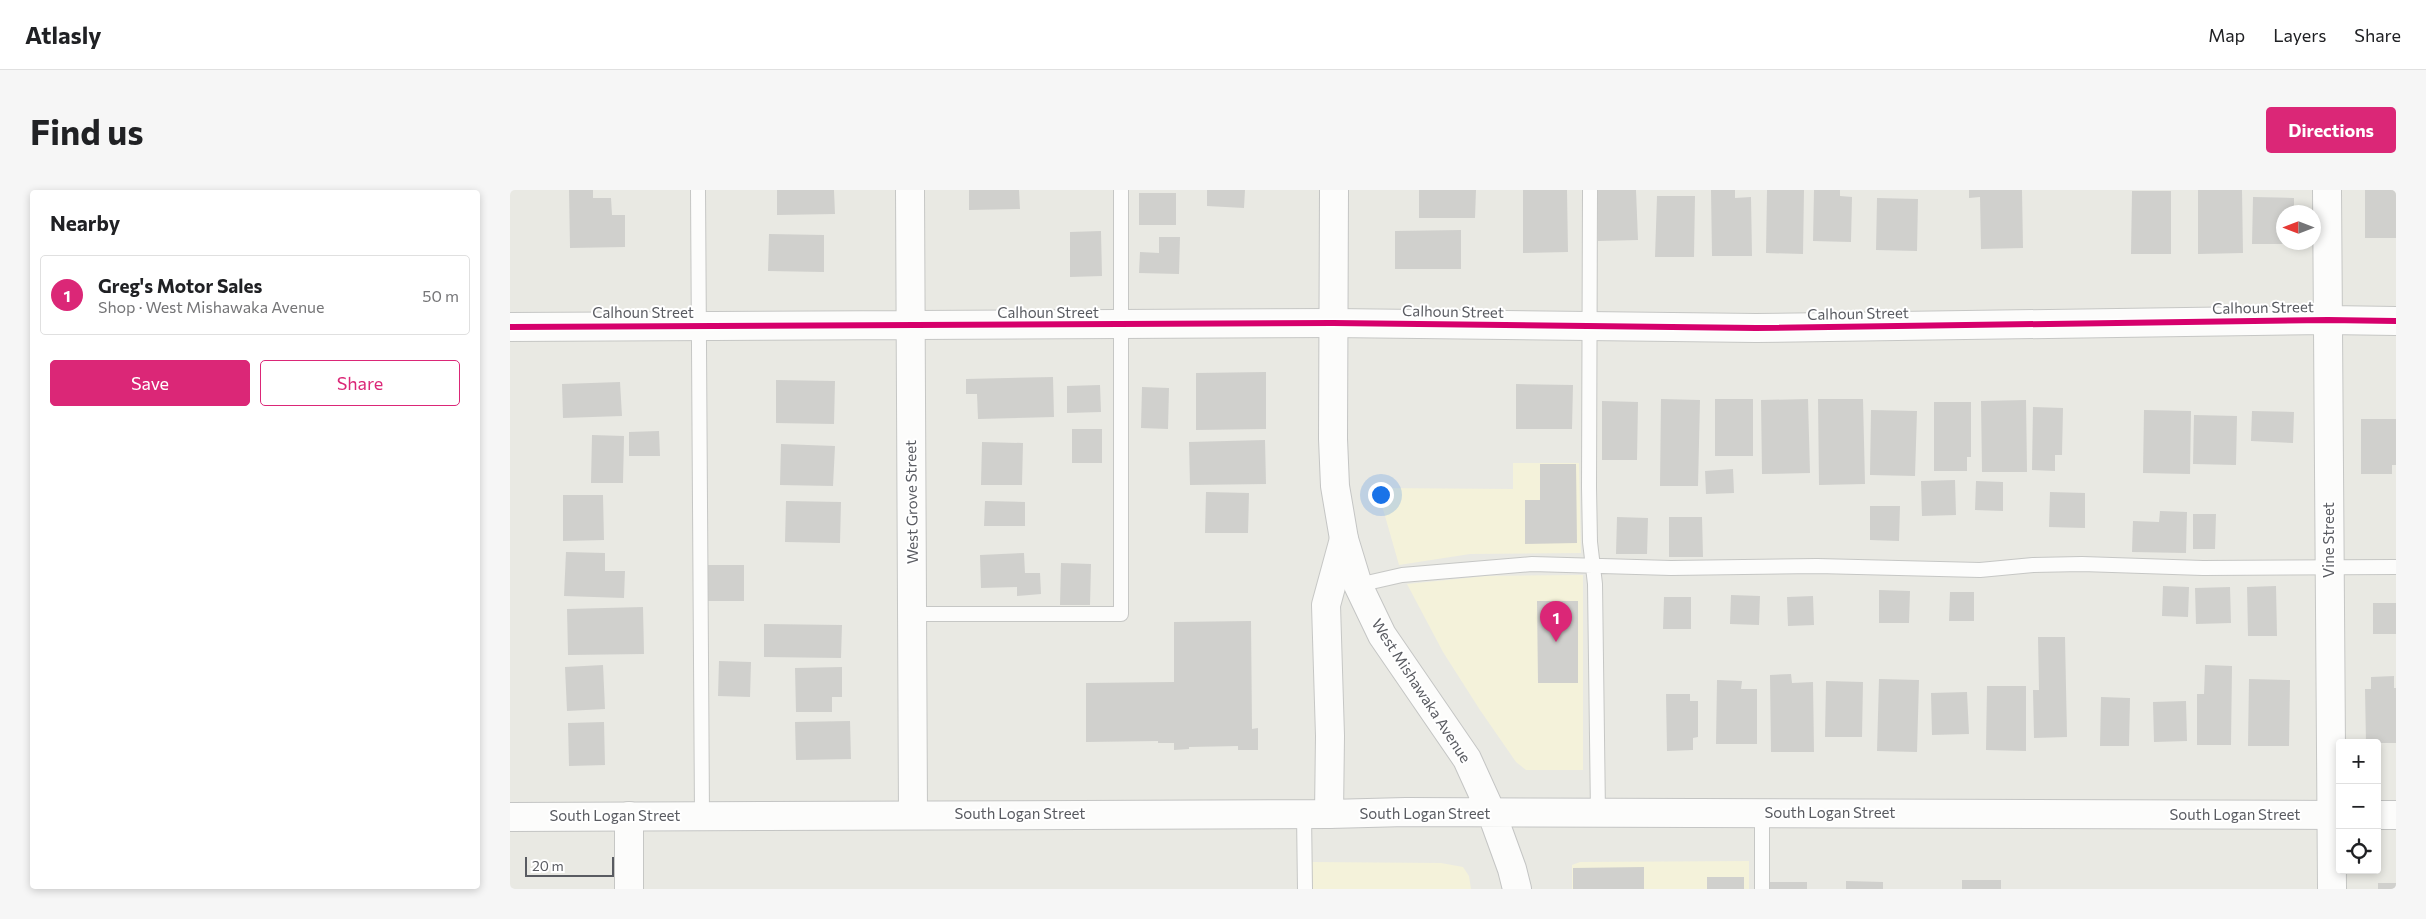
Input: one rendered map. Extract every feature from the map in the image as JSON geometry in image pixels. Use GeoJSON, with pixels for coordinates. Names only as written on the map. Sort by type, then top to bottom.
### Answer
{"type":"FeatureCollection","features":[{"type":"Feature","properties":{"kind":"street","name":"West Grove Street"},"geometry":{"type":"LineString","coordinates":[[910,190],[913,814]]}},
{"type":"Feature","properties":{"kind":"street","name":"West Mishawaka Avenue"},"geometry":{"type":"LineString","coordinates":[[1334,190],[1335,486],[1344,539],[1358,585],[1382,636],[1467,759],[1492,814],[1512,869],[1517,889]]}},
{"type":"Feature","properties":{"kind":"street","name":"Vine Street"},"geometry":{"type":"LineString","coordinates":[[2327,190],[2330,568],[2335,815],[2332,889]]}},
{"type":"Feature","properties":{"kind":"street","name":"Calhoun Street"},"geometry":{"type":"LineString","coordinates":[[510,327],[699,325],[910,327],[1333,323],[1756,328],[2328,320],[2396,322]]}},
{"type":"Feature","properties":{"kind":"street","name":"West Mishawaka Avenue"},"geometry":{"type":"LineString","coordinates":[[1317,814],[1330,736],[1326,606],[1344,539]]}},
{"type":"Feature","properties":{"kind":"street","name":"South Logan Street"},"geometry":{"type":"LineString","coordinates":[[510,817],[913,814],[1317,814],[1406,812],[1492,814],[2335,815]]}},
{"type":"Feature","properties":{"kind":"street"},"geometry":{"type":"LineString","coordinates":[[2381,815],[2396,815]]}},
{"type":"Feature","properties":{"kind":"street"},"geometry":{"type":"LineString","coordinates":[[629,816],[629,889]]}},
{"type":"Feature","properties":{"kind":"lane"},"geometry":{"type":"LineString","coordinates":[[698,190],[702,816]]}},
{"type":"Feature","properties":{"kind":"lane"},"geometry":{"type":"LineString","coordinates":[[913,614],[1121,614],[1121,190]]}},
{"type":"Feature","properties":{"kind":"lane"},"geometry":{"type":"LineString","coordinates":[[1590,190],[1589,487],[1590,542],[1595,584],[1598,814]]}},
{"type":"Feature","properties":{"kind":"lane"},"geometry":{"type":"LineString","coordinates":[[1358,585],[1402,575],[1514,565],[1593,565],[1671,568],[1817,566],[1980,570],[2033,565],[2396,567]]}},
{"type":"Feature","properties":{"kind":"lane"},"geometry":{"type":"LineString","coordinates":[[1762,813],[1762,889]]}},
{"type":"Feature","properties":{"kind":"lane"},"geometry":{"type":"LineString","coordinates":[[1305,889],[1317,814]]}},
{"type":"Feature","properties":{"kind":"shaded area"},"geometry":{"type":"Polygon","coordinates":[[[1513,463],[1579,463],[1581,553],[1470,554],[1399,565],[1377,488],[1513,489],[1513,463]]]}},
{"type":"Feature","properties":{"kind":"shaded area"},"geometry":{"type":"Polygon","coordinates":[[[1583,575],[1583,770],[1526,770],[1516,762],[1480,710],[1443,652],[1407,584],[1486,576],[1583,575]]]}},
{"type":"Feature","properties":{"kind":"shaded area"},"geometry":{"type":"Polygon","coordinates":[[[1749,861],[1749,889],[1572,889],[1572,865],[1580,862],[1749,861]]]}},
{"type":"Feature","properties":{"kind":"shaded area"},"geometry":{"type":"Polygon","coordinates":[[[1312,862],[1441,863],[1463,867],[1469,876],[1471,889],[1312,889],[1312,862]]]}},
{"type":"Feature","properties":{"kind":"building"},"geometry":{"type":"Polygon","coordinates":[[[569,190],[593,190],[593,198],[611,198],[612,215],[625,215],[625,247],[570,248],[569,190]]]}},
{"type":"Feature","properties":{"kind":"building"},"geometry":{"type":"Polygon","coordinates":[[[777,190],[834,190],[835,214],[777,215],[777,190]]]}},
{"type":"Feature","properties":{"kind":"building"},"geometry":{"type":"Polygon","coordinates":[[[969,190],[1019,190],[1020,209],[969,210],[969,190]]]}},
{"type":"Feature","properties":{"kind":"building"},"geometry":{"type":"Polygon","coordinates":[[[1207,190],[1245,190],[1244,208],[1207,206],[1207,190]]]}},
{"type":"Feature","properties":{"kind":"building"},"geometry":{"type":"Polygon","coordinates":[[[1419,190],[1476,190],[1475,218],[1419,218],[1419,190]]]}},
{"type":"Feature","properties":{"kind":"building"},"geometry":{"type":"Polygon","coordinates":[[[1523,190],[1567,190],[1568,252],[1523,253],[1523,190]]]}},
{"type":"Feature","properties":{"kind":"building"},"geometry":{"type":"Polygon","coordinates":[[[1597,190],[1636,190],[1638,240],[1598,241],[1597,190]]]}},
{"type":"Feature","properties":{"kind":"building"},"geometry":{"type":"Polygon","coordinates":[[[1711,190],[1735,190],[1735,198],[1751,197],[1752,256],[1712,256],[1711,190]]]}},
{"type":"Feature","properties":{"kind":"building"},"geometry":{"type":"Polygon","coordinates":[[[1767,190],[1804,190],[1803,254],[1766,253],[1767,190]]]}},
{"type":"Feature","properties":{"kind":"building"},"geometry":{"type":"Polygon","coordinates":[[[1814,190],[1840,190],[1840,196],[1852,197],[1851,242],[1813,241],[1814,190]]]}},
{"type":"Feature","properties":{"kind":"building"},"geometry":{"type":"Polygon","coordinates":[[[1969,190],[2022,190],[2023,248],[1981,249],[1980,197],[1969,198],[1969,190]]]}},
{"type":"Feature","properties":{"kind":"building"},"geometry":{"type":"Polygon","coordinates":[[[2198,190],[2242,190],[2243,253],[2198,254],[2198,190]]]}},
{"type":"Feature","properties":{"kind":"building"},"geometry":{"type":"Polygon","coordinates":[[[2365,190],[2396,190],[2396,238],[2365,238],[2365,190]]]}},
{"type":"Feature","properties":{"kind":"building"},"geometry":{"type":"Polygon","coordinates":[[[2132,191],[2171,191],[2171,254],[2131,254],[2132,191]]]}},
{"type":"Feature","properties":{"kind":"building"},"geometry":{"type":"Polygon","coordinates":[[[1139,193],[1176,193],[1176,225],[1139,225],[1139,193]]]}},
{"type":"Feature","properties":{"kind":"building"},"geometry":{"type":"Polygon","coordinates":[[[1657,196],[1695,196],[1694,257],[1655,257],[1657,196]]]}},
{"type":"Feature","properties":{"kind":"building"},"geometry":{"type":"Polygon","coordinates":[[[2253,197],[2294,198],[2294,205],[2276,205],[2276,244],[2252,244],[2253,197]]]}},
{"type":"Feature","properties":{"kind":"building"},"geometry":{"type":"Polygon","coordinates":[[[1877,198],[1918,199],[1917,251],[1876,250],[1877,198]]]}},
{"type":"Feature","properties":{"kind":"building"},"geometry":{"type":"Polygon","coordinates":[[[1461,230],[1461,269],[1395,269],[1395,231],[1461,230]]]}},
{"type":"Feature","properties":{"kind":"building"},"geometry":{"type":"Polygon","coordinates":[[[1101,231],[1102,276],[1070,277],[1070,232],[1101,231]]]}},
{"type":"Feature","properties":{"kind":"building"},"geometry":{"type":"Polygon","coordinates":[[[769,234],[824,235],[824,272],[768,271],[769,234]]]}},
{"type":"Feature","properties":{"kind":"building"},"geometry":{"type":"Polygon","coordinates":[[[1159,237],[1180,237],[1179,274],[1139,273],[1140,252],[1159,253],[1159,237]]]}},
{"type":"Feature","properties":{"kind":"building"},"geometry":{"type":"Polygon","coordinates":[[[1266,372],[1266,429],[1196,430],[1196,373],[1266,372]]]}},
{"type":"Feature","properties":{"kind":"building"},"geometry":{"type":"Polygon","coordinates":[[[1053,377],[1054,417],[978,419],[977,394],[966,394],[966,379],[1053,377]]]}},
{"type":"Feature","properties":{"kind":"building"},"geometry":{"type":"Polygon","coordinates":[[[776,380],[835,381],[834,424],[776,423],[776,380]]]}},
{"type":"Feature","properties":{"kind":"building"},"geometry":{"type":"Polygon","coordinates":[[[620,382],[622,416],[563,418],[562,384],[620,382]]]}},
{"type":"Feature","properties":{"kind":"building"},"geometry":{"type":"Polygon","coordinates":[[[1516,384],[1573,385],[1572,429],[1516,429],[1516,384]]]}},
{"type":"Feature","properties":{"kind":"building"},"geometry":{"type":"Polygon","coordinates":[[[1100,385],[1101,412],[1067,413],[1067,386],[1100,385]]]}},
{"type":"Feature","properties":{"kind":"building"},"geometry":{"type":"Polygon","coordinates":[[[1142,387],[1169,388],[1168,429],[1141,428],[1142,387]]]}},
{"type":"Feature","properties":{"kind":"building"},"geometry":{"type":"Polygon","coordinates":[[[1661,399],[1700,400],[1698,486],[1660,486],[1661,399]]]}},
{"type":"Feature","properties":{"kind":"building"},"geometry":{"type":"Polygon","coordinates":[[[1715,399],[1753,399],[1753,456],[1715,456],[1715,399]]]}},
{"type":"Feature","properties":{"kind":"building"},"geometry":{"type":"Polygon","coordinates":[[[1808,399],[1810,473],[1762,474],[1761,400],[1808,399]]]}},
{"type":"Feature","properties":{"kind":"building"},"geometry":{"type":"Polygon","coordinates":[[[1818,399],[1863,399],[1865,484],[1819,485],[1818,399]]]}},
{"type":"Feature","properties":{"kind":"building"},"geometry":{"type":"Polygon","coordinates":[[[2026,400],[2027,472],[1982,472],[1981,401],[2026,400]]]}},
{"type":"Feature","properties":{"kind":"building"},"geometry":{"type":"Polygon","coordinates":[[[1602,401],[1638,402],[1637,460],[1602,460],[1602,401]]]}},
{"type":"Feature","properties":{"kind":"building"},"geometry":{"type":"Polygon","coordinates":[[[1934,402],[1971,402],[1971,457],[1967,457],[1967,471],[1934,471],[1934,402]]]}},
{"type":"Feature","properties":{"kind":"building"},"geometry":{"type":"Polygon","coordinates":[[[2033,407],[2063,408],[2062,455],[2055,455],[2055,471],[2032,470],[2033,407]]]}},
{"type":"Feature","properties":{"kind":"building"},"geometry":{"type":"Polygon","coordinates":[[[1871,410],[1917,411],[1915,476],[1870,475],[1871,410]]]}},
{"type":"Feature","properties":{"kind":"building"},"geometry":{"type":"Polygon","coordinates":[[[2144,410],[2191,411],[2190,474],[2143,473],[2144,410]]]}},
{"type":"Feature","properties":{"kind":"building"},"geometry":{"type":"Polygon","coordinates":[[[2252,411],[2294,412],[2293,443],[2251,441],[2252,411]]]}},
{"type":"Feature","properties":{"kind":"building"},"geometry":{"type":"Polygon","coordinates":[[[2194,415],[2237,416],[2236,465],[2193,464],[2194,415]]]}},
{"type":"Feature","properties":{"kind":"building"},"geometry":{"type":"Polygon","coordinates":[[[2361,419],[2396,419],[2396,465],[2392,465],[2392,474],[2361,474],[2361,419]]]}},
{"type":"Feature","properties":{"kind":"building"},"geometry":{"type":"Polygon","coordinates":[[[1072,429],[1102,429],[1102,463],[1072,463],[1072,429]]]}},
{"type":"Feature","properties":{"kind":"building"},"geometry":{"type":"Polygon","coordinates":[[[659,431],[660,456],[629,456],[629,432],[659,431]]]}},
{"type":"Feature","properties":{"kind":"building"},"geometry":{"type":"Polygon","coordinates":[[[592,435],[624,436],[623,483],[591,483],[592,435]]]}},
{"type":"Feature","properties":{"kind":"building"},"geometry":{"type":"Polygon","coordinates":[[[1265,440],[1266,484],[1190,485],[1189,442],[1265,440]]]}},
{"type":"Feature","properties":{"kind":"building"},"geometry":{"type":"Polygon","coordinates":[[[982,442],[1023,443],[1022,485],[981,485],[982,442]]]}},
{"type":"Feature","properties":{"kind":"building"},"geometry":{"type":"Polygon","coordinates":[[[781,444],[835,446],[833,486],[780,485],[781,444]]]}},
{"type":"Feature","properties":{"kind":"building"},"geometry":{"type":"Polygon","coordinates":[[[1540,464],[1576,464],[1577,543],[1525,544],[1525,500],[1540,500],[1540,464]]]}},
{"type":"Feature","properties":{"kind":"building"},"geometry":{"type":"Polygon","coordinates":[[[1733,469],[1734,493],[1706,494],[1705,471],[1733,469]]]}},
{"type":"Feature","properties":{"kind":"building"},"geometry":{"type":"Polygon","coordinates":[[[1955,480],[1956,515],[1922,516],[1921,481],[1955,480]]]}},
{"type":"Feature","properties":{"kind":"building"},"geometry":{"type":"Polygon","coordinates":[[[1976,481],[2003,482],[2003,511],[1975,510],[1976,481]]]}},
{"type":"Feature","properties":{"kind":"building"},"geometry":{"type":"Polygon","coordinates":[[[1206,492],[1249,493],[1248,533],[1205,533],[1206,492]]]}},
{"type":"Feature","properties":{"kind":"building"},"geometry":{"type":"Polygon","coordinates":[[[2050,492],[2085,493],[2085,528],[2049,527],[2050,492]]]}},
{"type":"Feature","properties":{"kind":"building"},"geometry":{"type":"Polygon","coordinates":[[[563,495],[603,495],[604,540],[563,541],[563,495]]]}},
{"type":"Feature","properties":{"kind":"building"},"geometry":{"type":"Polygon","coordinates":[[[786,501],[841,502],[840,543],[785,542],[786,501]]]}},
{"type":"Feature","properties":{"kind":"building"},"geometry":{"type":"Polygon","coordinates":[[[985,501],[1025,502],[1025,526],[984,526],[985,501]]]}},
{"type":"Feature","properties":{"kind":"building"},"geometry":{"type":"Polygon","coordinates":[[[1870,506],[1900,506],[1899,541],[1870,540],[1870,506]]]}},
{"type":"Feature","properties":{"kind":"building"},"geometry":{"type":"Polygon","coordinates":[[[2160,511],[2187,512],[2186,553],[2132,552],[2133,521],[2159,522],[2160,511]]]}},
{"type":"Feature","properties":{"kind":"building"},"geometry":{"type":"Polygon","coordinates":[[[2193,514],[2216,514],[2215,549],[2193,549],[2193,514]]]}},
{"type":"Feature","properties":{"kind":"building"},"geometry":{"type":"Polygon","coordinates":[[[1617,517],[1648,518],[1647,554],[1616,554],[1617,517]]]}},
{"type":"Feature","properties":{"kind":"building"},"geometry":{"type":"Polygon","coordinates":[[[1669,517],[1702,517],[1703,557],[1669,557],[1669,517]]]}},
{"type":"Feature","properties":{"kind":"building"},"geometry":{"type":"Polygon","coordinates":[[[566,552],[605,553],[605,571],[625,571],[624,598],[564,596],[566,552]]]}},
{"type":"Feature","properties":{"kind":"building"},"geometry":{"type":"Polygon","coordinates":[[[1024,553],[1025,573],[1040,573],[1041,594],[1017,596],[1017,587],[981,588],[980,555],[1024,553]]]}},
{"type":"Feature","properties":{"kind":"building"},"geometry":{"type":"Polygon","coordinates":[[[1061,563],[1091,564],[1090,605],[1060,605],[1061,563]]]}},
{"type":"Feature","properties":{"kind":"building"},"geometry":{"type":"Polygon","coordinates":[[[708,565],[744,565],[744,601],[708,601],[708,565]]]}},
{"type":"Feature","properties":{"kind":"building"},"geometry":{"type":"Polygon","coordinates":[[[2163,586],[2189,587],[2188,617],[2162,616],[2163,586]]]}},
{"type":"Feature","properties":{"kind":"building"},"geometry":{"type":"Polygon","coordinates":[[[2276,586],[2277,636],[2248,636],[2247,587],[2276,586]]]}},
{"type":"Feature","properties":{"kind":"building"},"geometry":{"type":"Polygon","coordinates":[[[2230,587],[2231,623],[2196,624],[2195,588],[2230,587]]]}},
{"type":"Feature","properties":{"kind":"building"},"geometry":{"type":"Polygon","coordinates":[[[1879,590],[1910,591],[1909,623],[1879,623],[1879,590]]]}},
{"type":"Feature","properties":{"kind":"building"},"geometry":{"type":"Polygon","coordinates":[[[1950,592],[1974,592],[1974,621],[1949,621],[1950,592]]]}},
{"type":"Feature","properties":{"kind":"building"},"geometry":{"type":"Polygon","coordinates":[[[1731,595],[1760,596],[1759,625],[1730,624],[1731,595]]]}},
{"type":"Feature","properties":{"kind":"building"},"geometry":{"type":"Polygon","coordinates":[[[1813,596],[1814,625],[1788,626],[1787,597],[1813,596]]]}},
{"type":"Feature","properties":{"kind":"building"},"geometry":{"type":"Polygon","coordinates":[[[1664,597],[1691,597],[1691,629],[1663,629],[1664,597]]]}},
{"type":"Feature","properties":{"kind":"building"},"geometry":{"type":"Polygon","coordinates":[[[1537,601],[1578,601],[1578,683],[1538,683],[1537,601]]]}},
{"type":"Feature","properties":{"kind":"building"},"geometry":{"type":"Polygon","coordinates":[[[2373,603],[2396,603],[2396,634],[2373,634],[2373,603]]]}},
{"type":"Feature","properties":{"kind":"building"},"geometry":{"type":"Polygon","coordinates":[[[643,607],[644,654],[568,655],[567,609],[643,607]]]}},
{"type":"Feature","properties":{"kind":"building"},"geometry":{"type":"Polygon","coordinates":[[[1251,621],[1252,729],[1258,728],[1258,750],[1238,750],[1238,746],[1189,747],[1189,749],[1174,750],[1174,743],[1158,743],[1158,741],[1086,742],[1086,683],[1174,682],[1174,622],[1251,621]]]}},
{"type":"Feature","properties":{"kind":"building"},"geometry":{"type":"Polygon","coordinates":[[[764,624],[842,625],[841,658],[764,657],[764,624]]]}},
{"type":"Feature","properties":{"kind":"building"},"geometry":{"type":"Polygon","coordinates":[[[2038,637],[2065,637],[2067,737],[2034,738],[2033,690],[2039,690],[2038,637]]]}},
{"type":"Feature","properties":{"kind":"building"},"geometry":{"type":"Polygon","coordinates":[[[719,661],[751,662],[750,697],[718,696],[719,661]]]}},
{"type":"Feature","properties":{"kind":"building"},"geometry":{"type":"Polygon","coordinates":[[[603,665],[605,709],[567,711],[565,667],[603,665]]]}},
{"type":"Feature","properties":{"kind":"building"},"geometry":{"type":"Polygon","coordinates":[[[2205,665],[2232,666],[2231,745],[2197,745],[2197,694],[2204,694],[2205,665]]]}},
{"type":"Feature","properties":{"kind":"building"},"geometry":{"type":"Polygon","coordinates":[[[842,667],[842,697],[832,697],[832,712],[796,712],[795,668],[842,667]]]}},
{"type":"Feature","properties":{"kind":"building"},"geometry":{"type":"Polygon","coordinates":[[[1791,674],[1792,683],[1813,682],[1814,752],[1771,752],[1770,675],[1791,674]]]}},
{"type":"Feature","properties":{"kind":"building"},"geometry":{"type":"Polygon","coordinates":[[[2394,676],[2394,688],[2396,688],[2396,743],[2381,743],[2381,739],[2366,739],[2365,689],[2371,689],[2371,677],[2394,676]]]}},
{"type":"Feature","properties":{"kind":"building"},"geometry":{"type":"Polygon","coordinates":[[[1879,679],[1919,680],[1917,752],[1877,751],[1879,679]]]}},
{"type":"Feature","properties":{"kind":"building"},"geometry":{"type":"Polygon","coordinates":[[[2249,679],[2290,680],[2289,746],[2248,746],[2249,679]]]}},
{"type":"Feature","properties":{"kind":"building"},"geometry":{"type":"Polygon","coordinates":[[[1717,680],[1742,681],[1741,689],[1757,689],[1757,744],[1716,744],[1717,680]]]}},
{"type":"Feature","properties":{"kind":"building"},"geometry":{"type":"Polygon","coordinates":[[[1826,681],[1863,682],[1862,737],[1825,737],[1826,681]]]}},
{"type":"Feature","properties":{"kind":"building"},"geometry":{"type":"Polygon","coordinates":[[[1987,686],[2026,686],[2026,751],[1986,750],[1987,686]]]}},
{"type":"Feature","properties":{"kind":"building"},"geometry":{"type":"Polygon","coordinates":[[[1967,692],[1969,734],[1932,735],[1931,693],[1967,692]]]}},
{"type":"Feature","properties":{"kind":"building"},"geometry":{"type":"Polygon","coordinates":[[[1666,694],[1690,694],[1690,701],[1698,701],[1698,737],[1693,738],[1693,750],[1667,751],[1666,694]]]}},
{"type":"Feature","properties":{"kind":"building"},"geometry":{"type":"Polygon","coordinates":[[[2101,697],[2130,698],[2129,746],[2100,746],[2101,697]]]}},
{"type":"Feature","properties":{"kind":"building"},"geometry":{"type":"Polygon","coordinates":[[[2186,701],[2187,741],[2154,742],[2153,702],[2186,701]]]}},
{"type":"Feature","properties":{"kind":"building"},"geometry":{"type":"Polygon","coordinates":[[[850,721],[851,759],[796,760],[795,722],[850,721]]]}},
{"type":"Feature","properties":{"kind":"building"},"geometry":{"type":"Polygon","coordinates":[[[604,722],[605,765],[569,766],[568,723],[604,722]]]}},
{"type":"Feature","properties":{"kind":"building"},"geometry":{"type":"Polygon","coordinates":[[[1644,867],[1644,889],[1573,889],[1573,868],[1644,867]]]}},
{"type":"Feature","properties":{"kind":"building"},"geometry":{"type":"Polygon","coordinates":[[[1707,877],[1744,877],[1744,889],[1707,889],[1707,877]]]}},
{"type":"Feature","properties":{"kind":"building"},"geometry":{"type":"Polygon","coordinates":[[[1962,880],[2001,880],[2001,889],[1962,889],[1962,880]]]}},
{"type":"Feature","properties":{"kind":"building"},"geometry":{"type":"Polygon","coordinates":[[[1846,881],[1883,882],[1883,889],[1846,889],[1846,881]]]}},
{"type":"Feature","properties":{"kind":"building"},"geometry":{"type":"Polygon","coordinates":[[[1769,882],[1807,882],[1807,889],[1769,889],[1769,882]]]}},
{"type":"Feature","properties":{"kind":"building"},"geometry":{"type":"Polygon","coordinates":[[[2378,883],[2396,883],[2396,889],[2378,889],[2378,883]]]}},
{"type":"Feature","properties":{"kind":"cycle path"},"geometry":{"type":"LineString","coordinates":[[510,327],[1333,323],[1756,328],[2328,320],[2396,321]]}},
{"type":"Feature","properties":{"kind":"place","name":"Greg's Motor Sales"},"geometry":{"type":"Point","coordinates":[1556,642]}}]}
